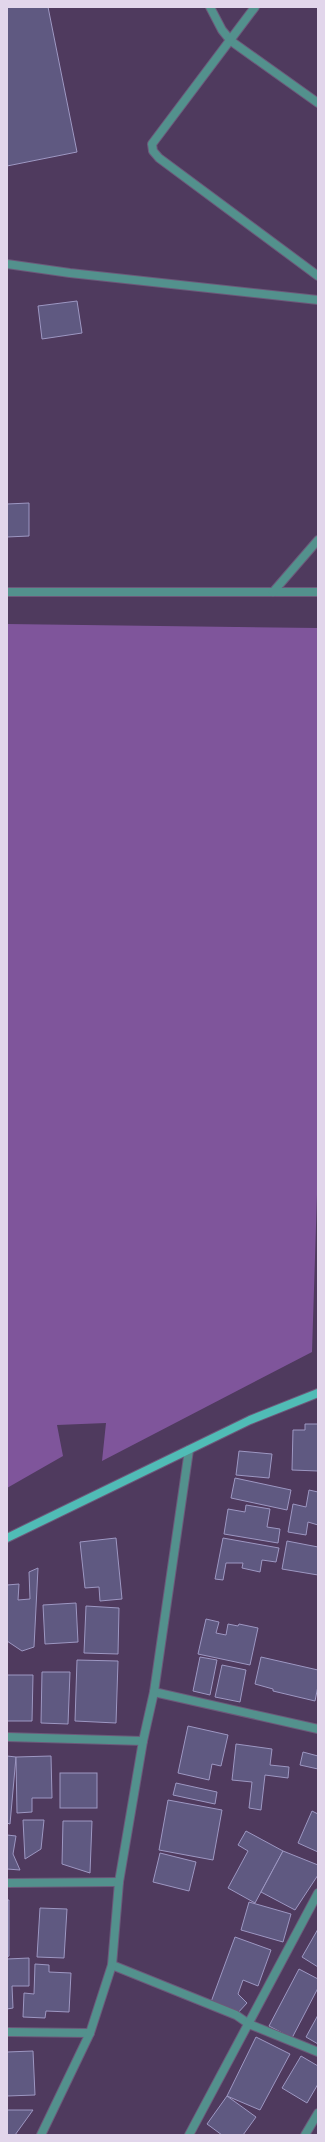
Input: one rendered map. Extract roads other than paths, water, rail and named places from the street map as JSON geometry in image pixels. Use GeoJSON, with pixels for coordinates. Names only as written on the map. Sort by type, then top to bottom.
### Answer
{"type":"FeatureCollection","features":[{"type":"Feature","properties":{"kind":"main road"},"geometry":{"type":"LineString","coordinates":[[7,1538],[250,1420],[318,1393]]}},
{"type":"Feature","properties":{"kind":"street"},"geometry":{"type":"LineString","coordinates":[[210,7],[222,30],[231,41],[318,103]]}},
{"type":"Feature","properties":{"kind":"street"},"geometry":{"type":"LineString","coordinates":[[255,7],[231,41],[152,144],[153,151],[159,158],[318,276]]}},
{"type":"Feature","properties":{"kind":"street"},"geometry":{"type":"LineString","coordinates":[[7,264],[70,273],[318,300]]}},
{"type":"Feature","properties":{"kind":"street"},"geometry":{"type":"LineString","coordinates":[[273,592],[318,540]]}},
{"type":"Feature","properties":{"kind":"street"},"geometry":{"type":"LineString","coordinates":[[7,592],[318,592]]}},
{"type":"Feature","properties":{"kind":"street"},"geometry":{"type":"LineString","coordinates":[[41,2135],[90,2033],[112,1965],[120,1882],[143,1741],[154,1692],[189,1450]]}},
{"type":"Feature","properties":{"kind":"street"},"geometry":{"type":"LineString","coordinates":[[154,1692],[318,1730]]}},
{"type":"Feature","properties":{"kind":"street"},"geometry":{"type":"LineString","coordinates":[[7,1737],[143,1741]]}},
{"type":"Feature","properties":{"kind":"street"},"geometry":{"type":"LineString","coordinates":[[7,1883],[120,1882]]}},
{"type":"Feature","properties":{"kind":"street"},"geometry":{"type":"LineString","coordinates":[[189,2135],[318,1893]]}},
{"type":"Feature","properties":{"kind":"street"},"geometry":{"type":"LineString","coordinates":[[112,1965],[236,2016],[249,2024],[318,2052]]}},
{"type":"Feature","properties":{"kind":"street"},"geometry":{"type":"LineString","coordinates":[[7,2032],[90,2033]]}},
{"type":"Feature","properties":{"kind":"street"},"geometry":{"type":"LineString","coordinates":[[305,2135],[318,2113]]}}]}
